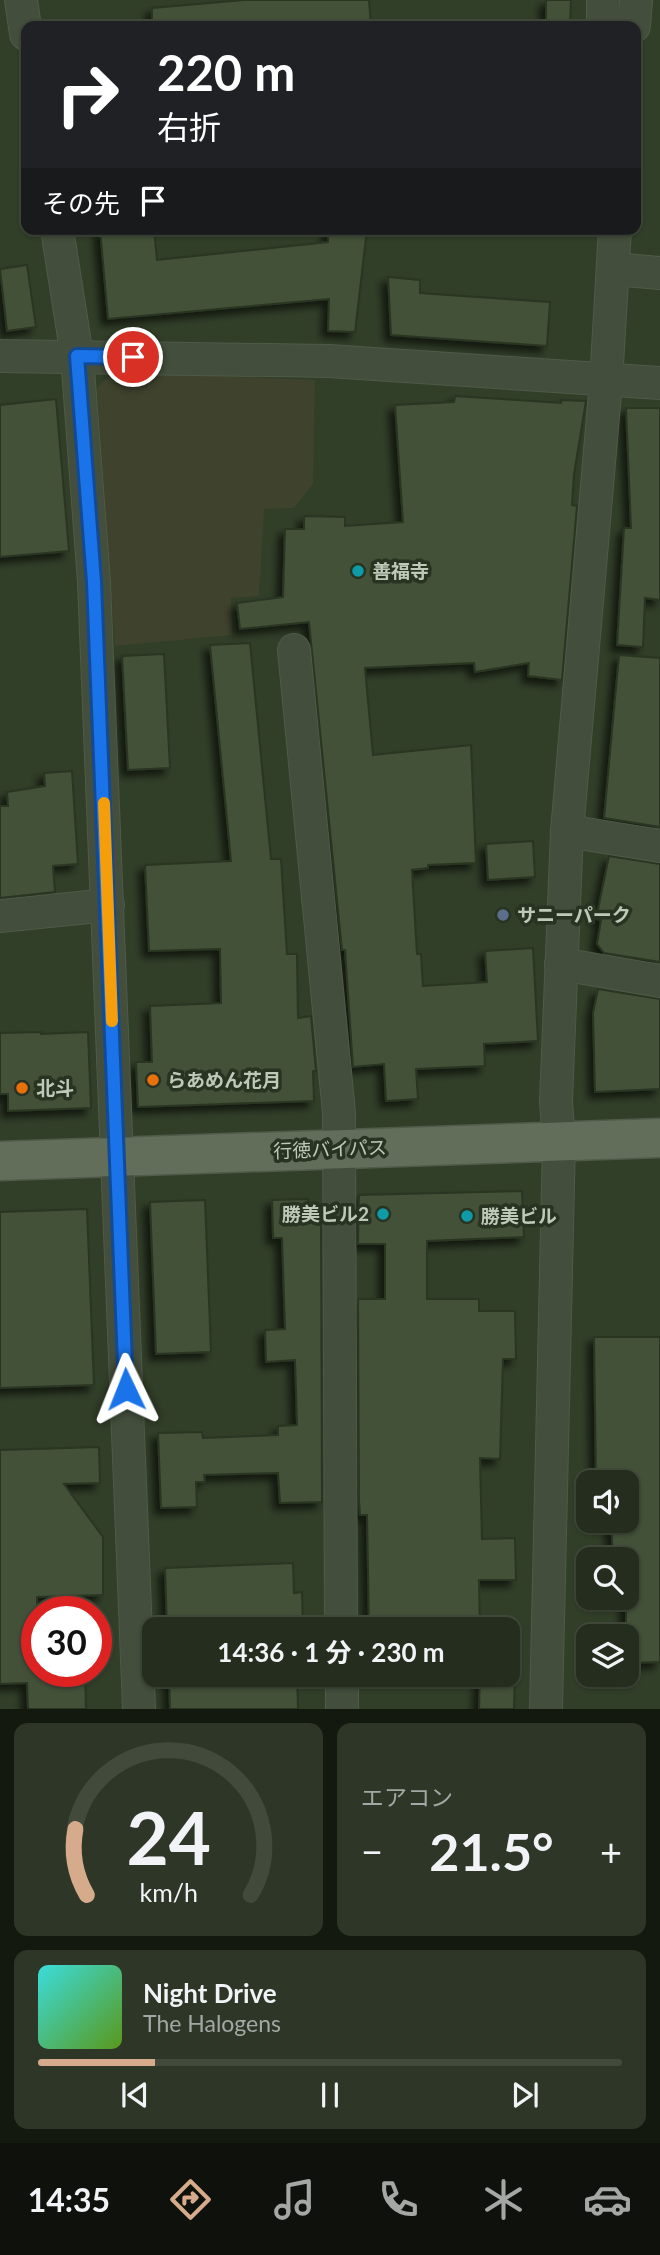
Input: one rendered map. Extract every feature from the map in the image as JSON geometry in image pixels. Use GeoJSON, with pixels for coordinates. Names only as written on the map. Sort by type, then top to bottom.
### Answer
{"type":"FeatureCollection","features":[{"type":"Feature","properties":{"kind":"main road","name":"行徳バイパス"},"geometry":{"type":"LineString","coordinates":[[0,1161],[660,1138]]}},
{"type":"Feature","properties":{"kind":"street"},"geometry":{"type":"LineString","coordinates":[[21,0],[24,21]]}},
{"type":"Feature","properties":{"kind":"street"},"geometry":{"type":"LineString","coordinates":[[603,0],[603,21]]}},
{"type":"Feature","properties":{"kind":"street"},"geometry":{"type":"LineString","coordinates":[[634,21],[636,0]]}},
{"type":"Feature","properties":{"kind":"street"},"geometry":{"type":"LineString","coordinates":[[58,235],[77,356],[94,582],[139,1709]]}},
{"type":"Feature","properties":{"kind":"street"},"geometry":{"type":"LineString","coordinates":[[546,1709],[559,1141],[556,1101],[567,831],[606,382],[615,235]]}},
{"type":"Feature","properties":{"kind":"street"},"geometry":{"type":"LineString","coordinates":[[614,269],[660,273]]}},
{"type":"Feature","properties":{"kind":"street"},"geometry":{"type":"LineString","coordinates":[[0,356],[329,361],[606,382],[660,383]]}},
{"type":"Feature","properties":{"kind":"street"},"geometry":{"type":"LineString","coordinates":[[294,650],[339,1113],[341,1617]]}},
{"type":"Feature","properties":{"kind":"street"},"geometry":{"type":"LineString","coordinates":[[567,831],[660,846]]}},
{"type":"Feature","properties":{"kind":"street"},"geometry":{"type":"LineString","coordinates":[[0,916],[108,905]]}},
{"type":"Feature","properties":{"kind":"street"},"geometry":{"type":"LineString","coordinates":[[561,964],[660,981]]}},
{"type":"Feature","properties":{"kind":"street"},"geometry":{"type":"LineString","coordinates":[[342,1687],[342,1709]]}},
{"type":"Feature","properties":{"kind":"green space"},"geometry":{"type":"Polygon","coordinates":[[[113,372],[315,380],[313,484],[294,508],[264,509],[259,596],[231,598],[232,635],[115,646],[97,388],[113,372]]]}},
{"type":"Feature","properties":{"kind":"building"},"geometry":{"type":"Polygon","coordinates":[[[244,0],[369,0],[371,21],[152,21],[152,8],[244,0]]]}},
{"type":"Feature","properties":{"kind":"building"},"geometry":{"type":"Polygon","coordinates":[[[546,0],[571,0],[570,21],[546,21],[546,0]]]}},
{"type":"Feature","properties":{"kind":"building"},"geometry":{"type":"Polygon","coordinates":[[[101,235],[155,235],[157,260],[328,242],[328,235],[366,235],[355,332],[328,331],[329,299],[108,319],[101,235]]]}},
{"type":"Feature","properties":{"kind":"building"},"geometry":{"type":"Polygon","coordinates":[[[27,265],[36,327],[7,331],[0,269],[27,265]]]}},
{"type":"Feature","properties":{"kind":"building"},"geometry":{"type":"Polygon","coordinates":[[[388,277],[420,280],[420,293],[550,302],[547,346],[391,335],[388,277]]]}},
{"type":"Feature","properties":{"kind":"building"},"geometry":{"type":"Polygon","coordinates":[[[455,396],[561,403],[561,400],[586,401],[574,474],[572,505],[577,506],[562,680],[528,676],[529,663],[475,672],[474,663],[365,668],[373,755],[471,745],[476,863],[428,865],[428,868],[412,870],[417,954],[421,954],[423,986],[487,982],[485,951],[533,948],[538,1041],[484,1044],[485,1066],[416,1069],[418,1099],[386,1101],[384,1064],[353,1067],[345,950],[342,950],[309,622],[240,629],[237,603],[283,597],[285,529],[304,529],[304,516],[345,517],[345,526],[403,522],[395,405],[454,402],[455,396]]]}},
{"type":"Feature","properties":{"kind":"building"},"geometry":{"type":"Polygon","coordinates":[[[56,399],[69,551],[0,557],[0,405],[56,399]]]}},
{"type":"Feature","properties":{"kind":"building"},"geometry":{"type":"Polygon","coordinates":[[[626,408],[660,408],[660,600],[645,598],[643,647],[617,645],[624,528],[631,528],[626,408]]]}},
{"type":"Feature","properties":{"kind":"building"},"geometry":{"type":"Polygon","coordinates":[[[250,643],[271,859],[281,859],[287,954],[297,954],[298,1018],[311,1016],[316,1071],[313,1071],[314,1101],[138,1107],[136,1062],[152,1062],[150,1006],[221,1003],[220,949],[149,951],[145,865],[231,861],[210,645],[250,643]]]}},
{"type":"Feature","properties":{"kind":"building"},"geometry":{"type":"Polygon","coordinates":[[[164,654],[170,768],[128,770],[122,656],[164,654]]]}},
{"type":"Feature","properties":{"kind":"building"},"geometry":{"type":"Polygon","coordinates":[[[619,655],[660,658],[660,827],[604,818],[619,655]]]}},
{"type":"Feature","properties":{"kind":"building"},"geometry":{"type":"Polygon","coordinates":[[[72,771],[78,864],[53,866],[55,892],[0,898],[0,806],[8,806],[7,792],[45,786],[44,773],[72,771]]]}},
{"type":"Feature","properties":{"kind":"building"},"geometry":{"type":"Polygon","coordinates":[[[533,841],[535,877],[488,880],[486,844],[533,841]]]}},
{"type":"Feature","properties":{"kind":"building"},"geometry":{"type":"Polygon","coordinates":[[[609,856],[660,864],[660,962],[604,953],[597,944],[601,920],[596,919],[609,856]]]}},
{"type":"Feature","properties":{"kind":"building"},"geometry":{"type":"Polygon","coordinates":[[[598,989],[660,999],[660,1089],[595,1092],[593,1013],[598,989]]]}},
{"type":"Feature","properties":{"kind":"building"},"geometry":{"type":"Polygon","coordinates":[[[88,1032],[91,1108],[8,1111],[8,1094],[0,1094],[0,1033],[88,1032]]]}},
{"type":"Feature","properties":{"kind":"building"},"geometry":{"type":"Polygon","coordinates":[[[522,1191],[524,1237],[427,1241],[427,1299],[479,1299],[479,1311],[515,1311],[516,1359],[503,1359],[500,1459],[480,1458],[482,1539],[515,1538],[516,1580],[479,1580],[480,1617],[369,1617],[367,1515],[360,1515],[359,1501],[358,1299],[385,1299],[385,1244],[358,1244],[359,1195],[522,1191]]]}},
{"type":"Feature","properties":{"kind":"building"},"geometry":{"type":"Polygon","coordinates":[[[308,1199],[309,1219],[321,1218],[322,1502],[280,1503],[278,1473],[204,1475],[205,1482],[196,1482],[197,1507],[161,1508],[158,1433],[202,1432],[203,1438],[278,1435],[278,1426],[297,1425],[295,1360],[266,1362],[265,1330],[285,1329],[282,1238],[273,1238],[272,1200],[308,1199]]]}},
{"type":"Feature","properties":{"kind":"building"},"geometry":{"type":"Polygon","coordinates":[[[205,1200],[211,1352],[156,1354],[150,1202],[205,1200]]]}},
{"type":"Feature","properties":{"kind":"building"},"geometry":{"type":"Polygon","coordinates":[[[87,1209],[94,1385],[0,1388],[0,1212],[87,1209]]]}},
{"type":"Feature","properties":{"kind":"building"},"geometry":{"type":"Polygon","coordinates":[[[594,1337],[660,1337],[660,1662],[639,1663],[639,1624],[626,1624],[626,1610],[639,1610],[639,1547],[612,1547],[612,1533],[639,1533],[639,1470],[596,1470],[594,1337]]]}},
{"type":"Feature","properties":{"kind":"building"},"geometry":{"type":"Polygon","coordinates":[[[99,1447],[100,1483],[64,1484],[103,1537],[103,1595],[21,1596],[21,1683],[0,1684],[0,1450],[99,1447]]]}},
{"type":"Feature","properties":{"kind":"building"},"geometry":{"type":"Polygon","coordinates":[[[293,1563],[294,1593],[302,1592],[303,1617],[167,1617],[165,1568],[293,1563]]]}},
{"type":"Feature","properties":{"kind":"building"},"geometry":{"type":"Polygon","coordinates":[[[27,1687],[85,1687],[86,1709],[28,1709],[27,1687]]]}},
{"type":"Feature","properties":{"kind":"building"},"geometry":{"type":"Polygon","coordinates":[[[169,1687],[297,1687],[298,1709],[170,1709],[169,1687]]]}},
{"type":"Feature","properties":{"kind":"building"},"geometry":{"type":"Polygon","coordinates":[[[480,1687],[514,1687],[514,1709],[479,1709],[480,1687]]]}},
{"type":"Feature","properties":{"kind":"slow traffic"},"geometry":{"type":"LineString","coordinates":[[104,803],[112,1021]]}},
{"type":"Feature","properties":{"kind":"place","name":"善福寺"},"geometry":{"type":"Point","coordinates":[358,571]}},
{"type":"Feature","properties":{"kind":"place","name":"サニーパーク"},"geometry":{"type":"Point","coordinates":[503,915]}},
{"type":"Feature","properties":{"kind":"place","name":"らあめん花月"},"geometry":{"type":"Point","coordinates":[153,1080]}},
{"type":"Feature","properties":{"kind":"place","name":"北斗"},"geometry":{"type":"Point","coordinates":[22,1088]}},
{"type":"Feature","properties":{"kind":"place","name":"勝美ビル2"},"geometry":{"type":"Point","coordinates":[383,1214]}},
{"type":"Feature","properties":{"kind":"place","name":"勝美ビル"},"geometry":{"type":"Point","coordinates":[467,1216]}},
{"type":"Feature","properties":{"kind":"route"},"geometry":{"type":"LineString","coordinates":[[126,1389],[94,582],[77,356],[133,357]]}}]}
